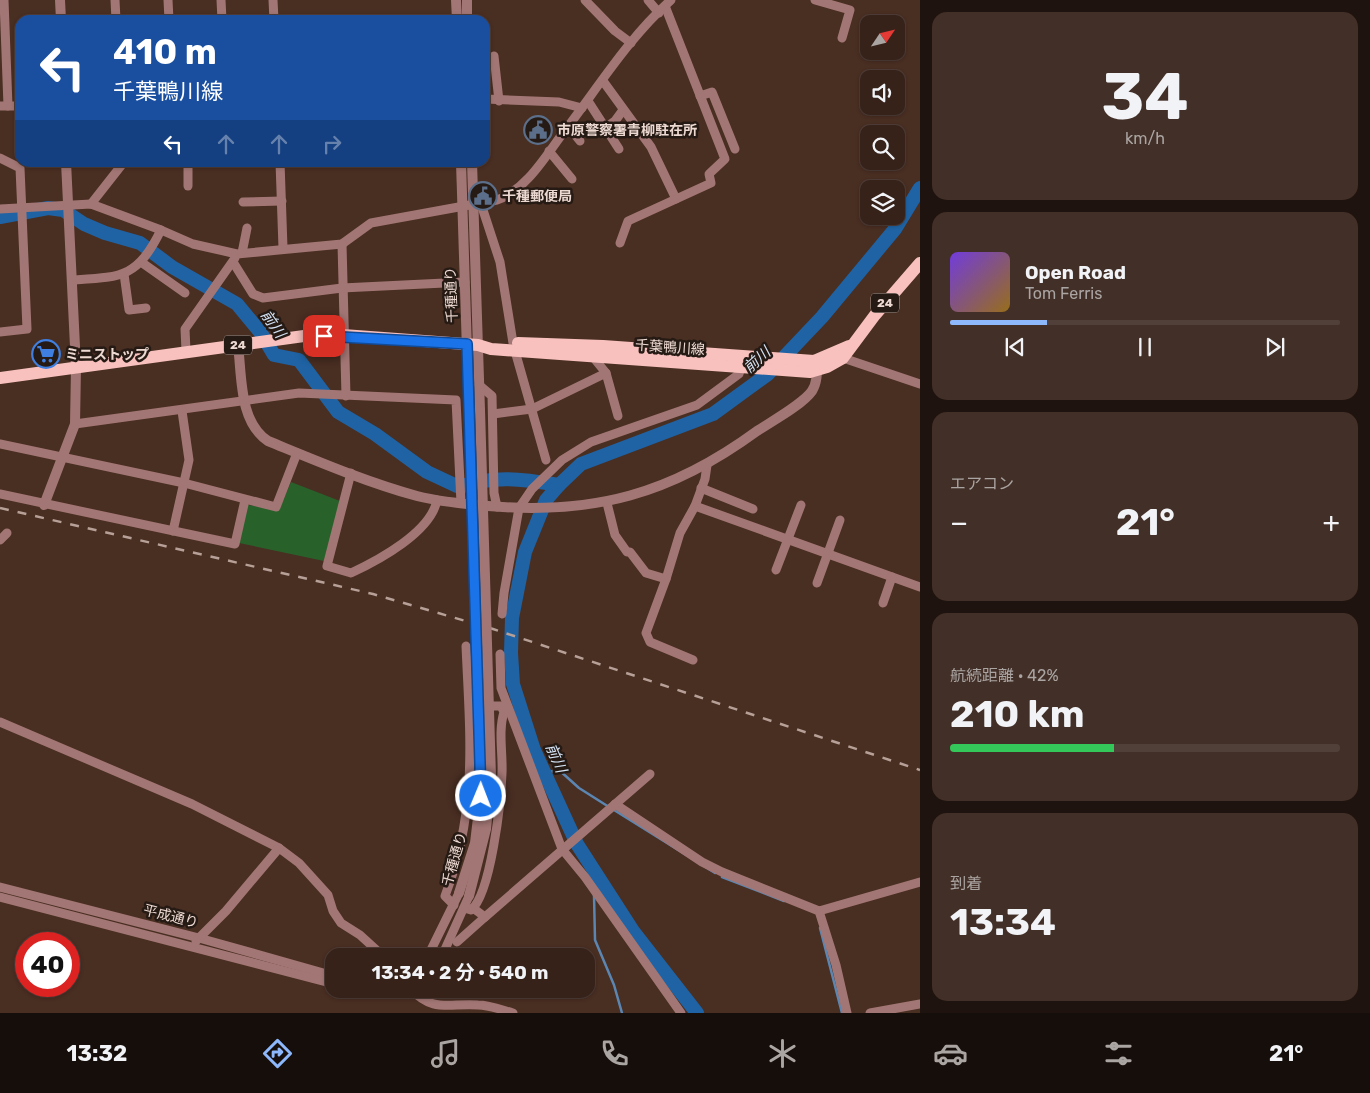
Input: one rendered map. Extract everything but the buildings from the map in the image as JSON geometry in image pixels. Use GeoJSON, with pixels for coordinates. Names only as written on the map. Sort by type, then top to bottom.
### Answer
{"type":"FeatureCollection","features":[{"type":"Feature","properties":{"kind":"main road","name":"千葉鴨川線"},"geometry":{"type":"LineString","coordinates":[[514,347],[603,346],[761,358],[813,364],[843,358],[851,345],[906,277],[920,263]]}},
{"type":"Feature","properties":{"kind":"main road","name":"千葉鴨川線"},"geometry":{"type":"LineString","coordinates":[[0,378],[304,336],[343,335],[472,344],[491,342],[514,347],[593,356],[794,371],[813,364],[851,345]]}},
{"type":"Feature","properties":{"kind":"street"},"geometry":{"type":"LineString","coordinates":[[4,0],[4,106]]}},
{"type":"Feature","properties":{"kind":"street"},"geometry":{"type":"LineString","coordinates":[[60,0],[61,15]]}},
{"type":"Feature","properties":{"kind":"street"},"geometry":{"type":"LineString","coordinates":[[115,0],[116,15]]}},
{"type":"Feature","properties":{"kind":"street"},"geometry":{"type":"LineString","coordinates":[[168,0],[169,15]]}},
{"type":"Feature","properties":{"kind":"street"},"geometry":{"type":"LineString","coordinates":[[221,0],[222,15]]}},
{"type":"Feature","properties":{"kind":"street"},"geometry":{"type":"LineString","coordinates":[[273,0],[274,15]]}},
{"type":"Feature","properties":{"kind":"street"},"geometry":{"type":"LineString","coordinates":[[456,0],[456,15]]}},
{"type":"Feature","properties":{"kind":"street"},"geometry":{"type":"LineString","coordinates":[[467,0],[467,15]]}},
{"type":"Feature","properties":{"kind":"street"},"geometry":{"type":"LineString","coordinates":[[586,0],[615,31],[631,44]]}},
{"type":"Feature","properties":{"kind":"street"},"geometry":{"type":"LineString","coordinates":[[620,243],[628,221],[711,183],[709,174],[725,159],[665,6],[648,0]]}},
{"type":"Feature","properties":{"kind":"street"},"geometry":{"type":"LineString","coordinates":[[815,0],[850,10],[842,38]]}},
{"type":"Feature","properties":{"kind":"street"},"geometry":{"type":"LineString","coordinates":[[0,209],[92,204],[193,244],[237,256],[284,248],[342,244],[371,223],[506,197],[518,188],[550,151],[631,44],[665,6]]}},
{"type":"Feature","properties":{"kind":"street"},"geometry":{"type":"LineString","coordinates":[[494,56],[499,101]]}},
{"type":"Feature","properties":{"kind":"street"},"geometry":{"type":"LineString","coordinates":[[602,81],[651,147],[676,199]]}},
{"type":"Feature","properties":{"kind":"street"},"geometry":{"type":"LineString","coordinates":[[700,96],[712,92],[735,149]]}},
{"type":"Feature","properties":{"kind":"street"},"geometry":{"type":"LineString","coordinates":[[490,100],[559,102],[585,105],[605,128],[619,149]]}},
{"type":"Feature","properties":{"kind":"street"},"geometry":{"type":"LineString","coordinates":[[605,128],[615,121],[623,110]]}},
{"type":"Feature","properties":{"kind":"street"},"geometry":{"type":"LineString","coordinates":[[568,126],[580,141]]}},
{"type":"Feature","properties":{"kind":"street"},"geometry":{"type":"LineString","coordinates":[[550,151],[572,179]]}},
{"type":"Feature","properties":{"kind":"street"},"geometry":{"type":"LineString","coordinates":[[0,158],[15,166]]}},
{"type":"Feature","properties":{"kind":"street"},"geometry":{"type":"LineString","coordinates":[[0,332],[27,329],[20,168],[18,167]]}},
{"type":"Feature","properties":{"kind":"street"},"geometry":{"type":"LineString","coordinates":[[44,505],[75,424],[76,367],[66,167]]}},
{"type":"Feature","properties":{"kind":"street"},"geometry":{"type":"LineString","coordinates":[[92,204],[120,167]]}},
{"type":"Feature","properties":{"kind":"street"},"geometry":{"type":"LineString","coordinates":[[188,167],[188,186]]}},
{"type":"Feature","properties":{"kind":"street"},"geometry":{"type":"LineString","coordinates":[[280,167],[284,248]]}},
{"type":"Feature","properties":{"kind":"street","name":"千種通り"},"geometry":{"type":"LineString","coordinates":[[432,948],[454,905],[464,894],[486,829],[491,777],[479,385],[464,282],[461,167]]}},
{"type":"Feature","properties":{"kind":"street","name":"千種通り"},"geometry":{"type":"LineString","coordinates":[[446,948],[468,908],[464,894],[475,843],[482,784],[469,414],[477,204],[473,167]]}},
{"type":"Feature","properties":{"kind":"street"},"geometry":{"type":"LineString","coordinates":[[243,202],[282,201]]}},
{"type":"Feature","properties":{"kind":"street"},"geometry":{"type":"LineString","coordinates":[[477,204],[500,262],[514,347],[546,460]]}},
{"type":"Feature","properties":{"kind":"street"},"geometry":{"type":"LineString","coordinates":[[186,351],[185,329],[237,256],[247,228]]}},
{"type":"Feature","properties":{"kind":"street"},"geometry":{"type":"LineString","coordinates":[[72,280],[115,278],[124,274],[141,262],[153,246],[161,230]]}},
{"type":"Feature","properties":{"kind":"street"},"geometry":{"type":"LineString","coordinates":[[342,244],[346,396]]}},
{"type":"Feature","properties":{"kind":"street"},"geometry":{"type":"LineString","coordinates":[[237,256],[254,294],[263,298],[342,288],[464,282]]}},
{"type":"Feature","properties":{"kind":"street"},"geometry":{"type":"LineString","coordinates":[[141,262],[184,293]]}},
{"type":"Feature","properties":{"kind":"street"},"geometry":{"type":"LineString","coordinates":[[124,274],[129,310],[146,308]]}},
{"type":"Feature","properties":{"kind":"street"},"geometry":{"type":"LineString","coordinates":[[238,346],[248,416],[256,431],[268,442],[399,490],[437,500],[519,508],[564,508],[607,503],[664,484],[707,465],[808,395],[814,385],[813,364]]}},
{"type":"Feature","properties":{"kind":"street"},"geometry":{"type":"LineString","coordinates":[[593,356],[606,373],[618,416]]}},
{"type":"Feature","properties":{"kind":"street"},"geometry":{"type":"LineString","coordinates":[[843,358],[920,384]]}},
{"type":"Feature","properties":{"kind":"street"},"geometry":{"type":"LineString","coordinates":[[502,614],[519,508],[532,489],[562,460],[591,442],[697,406],[739,374],[745,367]]}},
{"type":"Feature","properties":{"kind":"street"},"geometry":{"type":"LineString","coordinates":[[493,414],[532,409],[606,373]]}},
{"type":"Feature","properties":{"kind":"street"},"geometry":{"type":"LineString","coordinates":[[479,385],[492,396],[494,493],[497,506]]}},
{"type":"Feature","properties":{"kind":"street"},"geometry":{"type":"LineString","coordinates":[[75,424],[182,411],[299,393],[456,400],[461,503]]}},
{"type":"Feature","properties":{"kind":"street"},"geometry":{"type":"LineString","coordinates":[[173,531],[189,460],[182,411]]}},
{"type":"Feature","properties":{"kind":"street"},"geometry":{"type":"LineString","coordinates":[[0,444],[184,483],[276,507],[297,453]]}},
{"type":"Feature","properties":{"kind":"street"},"geometry":{"type":"LineString","coordinates":[[693,660],[664,649],[647,637],[646,633],[666,579],[680,533],[695,506],[707,465]]}},
{"type":"Feature","properties":{"kind":"street"},"geometry":{"type":"LineString","coordinates":[[351,473],[327,566],[351,573],[387,554],[425,524],[435,511],[437,500]]}},
{"type":"Feature","properties":{"kind":"street"},"geometry":{"type":"LineString","coordinates":[[701,488],[753,509]]}},
{"type":"Feature","properties":{"kind":"street"},"geometry":{"type":"LineString","coordinates":[[0,494],[44,505],[235,544],[245,500]]}},
{"type":"Feature","properties":{"kind":"street"},"geometry":{"type":"LineString","coordinates":[[607,503],[615,535],[627,552],[630,552],[646,573],[666,579]]}},
{"type":"Feature","properties":{"kind":"street"},"geometry":{"type":"LineString","coordinates":[[776,570],[801,505]]}},
{"type":"Feature","properties":{"kind":"street"},"geometry":{"type":"LineString","coordinates":[[695,506],[920,587]]}},
{"type":"Feature","properties":{"kind":"street"},"geometry":{"type":"LineString","coordinates":[[816,583],[840,520]]}},
{"type":"Feature","properties":{"kind":"street"},"geometry":{"type":"LineString","coordinates":[[882,603],[892,577]]}},
{"type":"Feature","properties":{"kind":"street"},"geometry":{"type":"LineString","coordinates":[[454,905],[445,896],[460,851],[469,799],[466,649],[500,658],[501,688],[562,850],[585,877],[681,1013]]}},
{"type":"Feature","properties":{"kind":"street"},"geometry":{"type":"LineString","coordinates":[[468,706],[501,706],[504,712],[502,727],[502,773],[497,830],[478,902],[468,908]]}},
{"type":"Feature","properties":{"kind":"street"},"geometry":{"type":"LineString","coordinates":[[0,722],[192,804],[279,848],[299,863],[328,895],[333,911],[341,924],[360,935],[374,948]]}},
{"type":"Feature","properties":{"kind":"street"},"geometry":{"type":"LineString","coordinates":[[502,727],[515,727]]}},
{"type":"Feature","properties":{"kind":"street"},"geometry":{"type":"LineString","coordinates":[[457,942],[650,774]]}},
{"type":"Feature","properties":{"kind":"street"},"geometry":{"type":"LineString","coordinates":[[612,807],[715,869],[819,911],[920,882]]}},
{"type":"Feature","properties":{"kind":"street"},"geometry":{"type":"LineString","coordinates":[[191,945],[226,911],[279,848]]}},
{"type":"Feature","properties":{"kind":"street","name":"平成通り"},"geometry":{"type":"LineString","coordinates":[[0,887],[199,938],[325,973]]}},
{"type":"Feature","properties":{"kind":"street","name":"平成通り"},"geometry":{"type":"LineString","coordinates":[[0,897],[191,945],[325,982]]}},
{"type":"Feature","properties":{"kind":"street"},"geometry":{"type":"LineString","coordinates":[[468,908],[485,917]]}},
{"type":"Feature","properties":{"kind":"street"},"geometry":{"type":"LineString","coordinates":[[819,911],[847,1013]]}},
{"type":"Feature","properties":{"kind":"street"},"geometry":{"type":"LineString","coordinates":[[418,998],[435,1009],[481,1005],[513,1013]]}},
{"type":"Feature","properties":{"kind":"street"},"geometry":{"type":"LineString","coordinates":[[870,1013],[920,1004]]}},
{"type":"Feature","properties":{"kind":"green space"},"geometry":{"type":"Polygon","coordinates":[[[291,482],[340,501],[324,561],[239,543],[248,505],[279,510],[291,482]]]}},
{"type":"Feature","properties":{"kind":"waterway","name":"前川"},"geometry":{"type":"LineString","coordinates":[[697,1013],[633,931],[577,844],[534,750],[513,684],[511,653],[512,618],[525,552],[546,500],[581,464],[713,414],[768,374],[822,317],[895,229],[920,188]]}},
{"type":"Feature","properties":{"kind":"waterway","name":"前川"},"geometry":{"type":"LineString","coordinates":[[0,217],[48,208],[63,210],[84,224],[105,233],[140,243],[172,267],[237,304],[261,333],[274,355],[299,360],[338,412],[375,434],[427,472],[459,487],[472,483],[509,479],[559,485]]}},
{"type":"Feature","properties":{"kind":"waterway"},"geometry":{"type":"LineString","coordinates":[[544,773],[559,770],[579,788],[609,807]]}},
{"type":"Feature","properties":{"kind":"waterway"},"geometry":{"type":"LineString","coordinates":[[614,810],[715,873]]}},
{"type":"Feature","properties":{"kind":"waterway","name":"前川"},"geometry":{"type":"LineString","coordinates":[[593,870],[594,884]]}},
{"type":"Feature","properties":{"kind":"waterway"},"geometry":{"type":"LineString","coordinates":[[722,877],[784,901]]}},
{"type":"Feature","properties":{"kind":"waterway"},"geometry":{"type":"LineString","coordinates":[[594,895],[595,940],[614,985],[622,1013]]}},
{"type":"Feature","properties":{"kind":"waterway"},"geometry":{"type":"LineString","coordinates":[[820,928],[842,1013]]}},
{"type":"Feature","properties":{"kind":"railway"},"geometry":{"type":"LineString","coordinates":[[0,508],[373,594],[493,629],[920,770]]}},
{"type":"Feature","properties":{"kind":"place","name":"市原警察署青柳駐在所"},"geometry":{"type":"Point","coordinates":[538,130]}},
{"type":"Feature","properties":{"kind":"place","name":"千種郵便局"},"geometry":{"type":"Point","coordinates":[483,196]}},
{"type":"Feature","properties":{"kind":"place","name":"ミニストップ"},"geometry":{"type":"Point","coordinates":[46,354]}},
{"type":"Feature","properties":{"kind":"route"},"geometry":{"type":"LineString","coordinates":[[324,336],[343,335],[467,344],[481,740],[481,796]]}}]}
